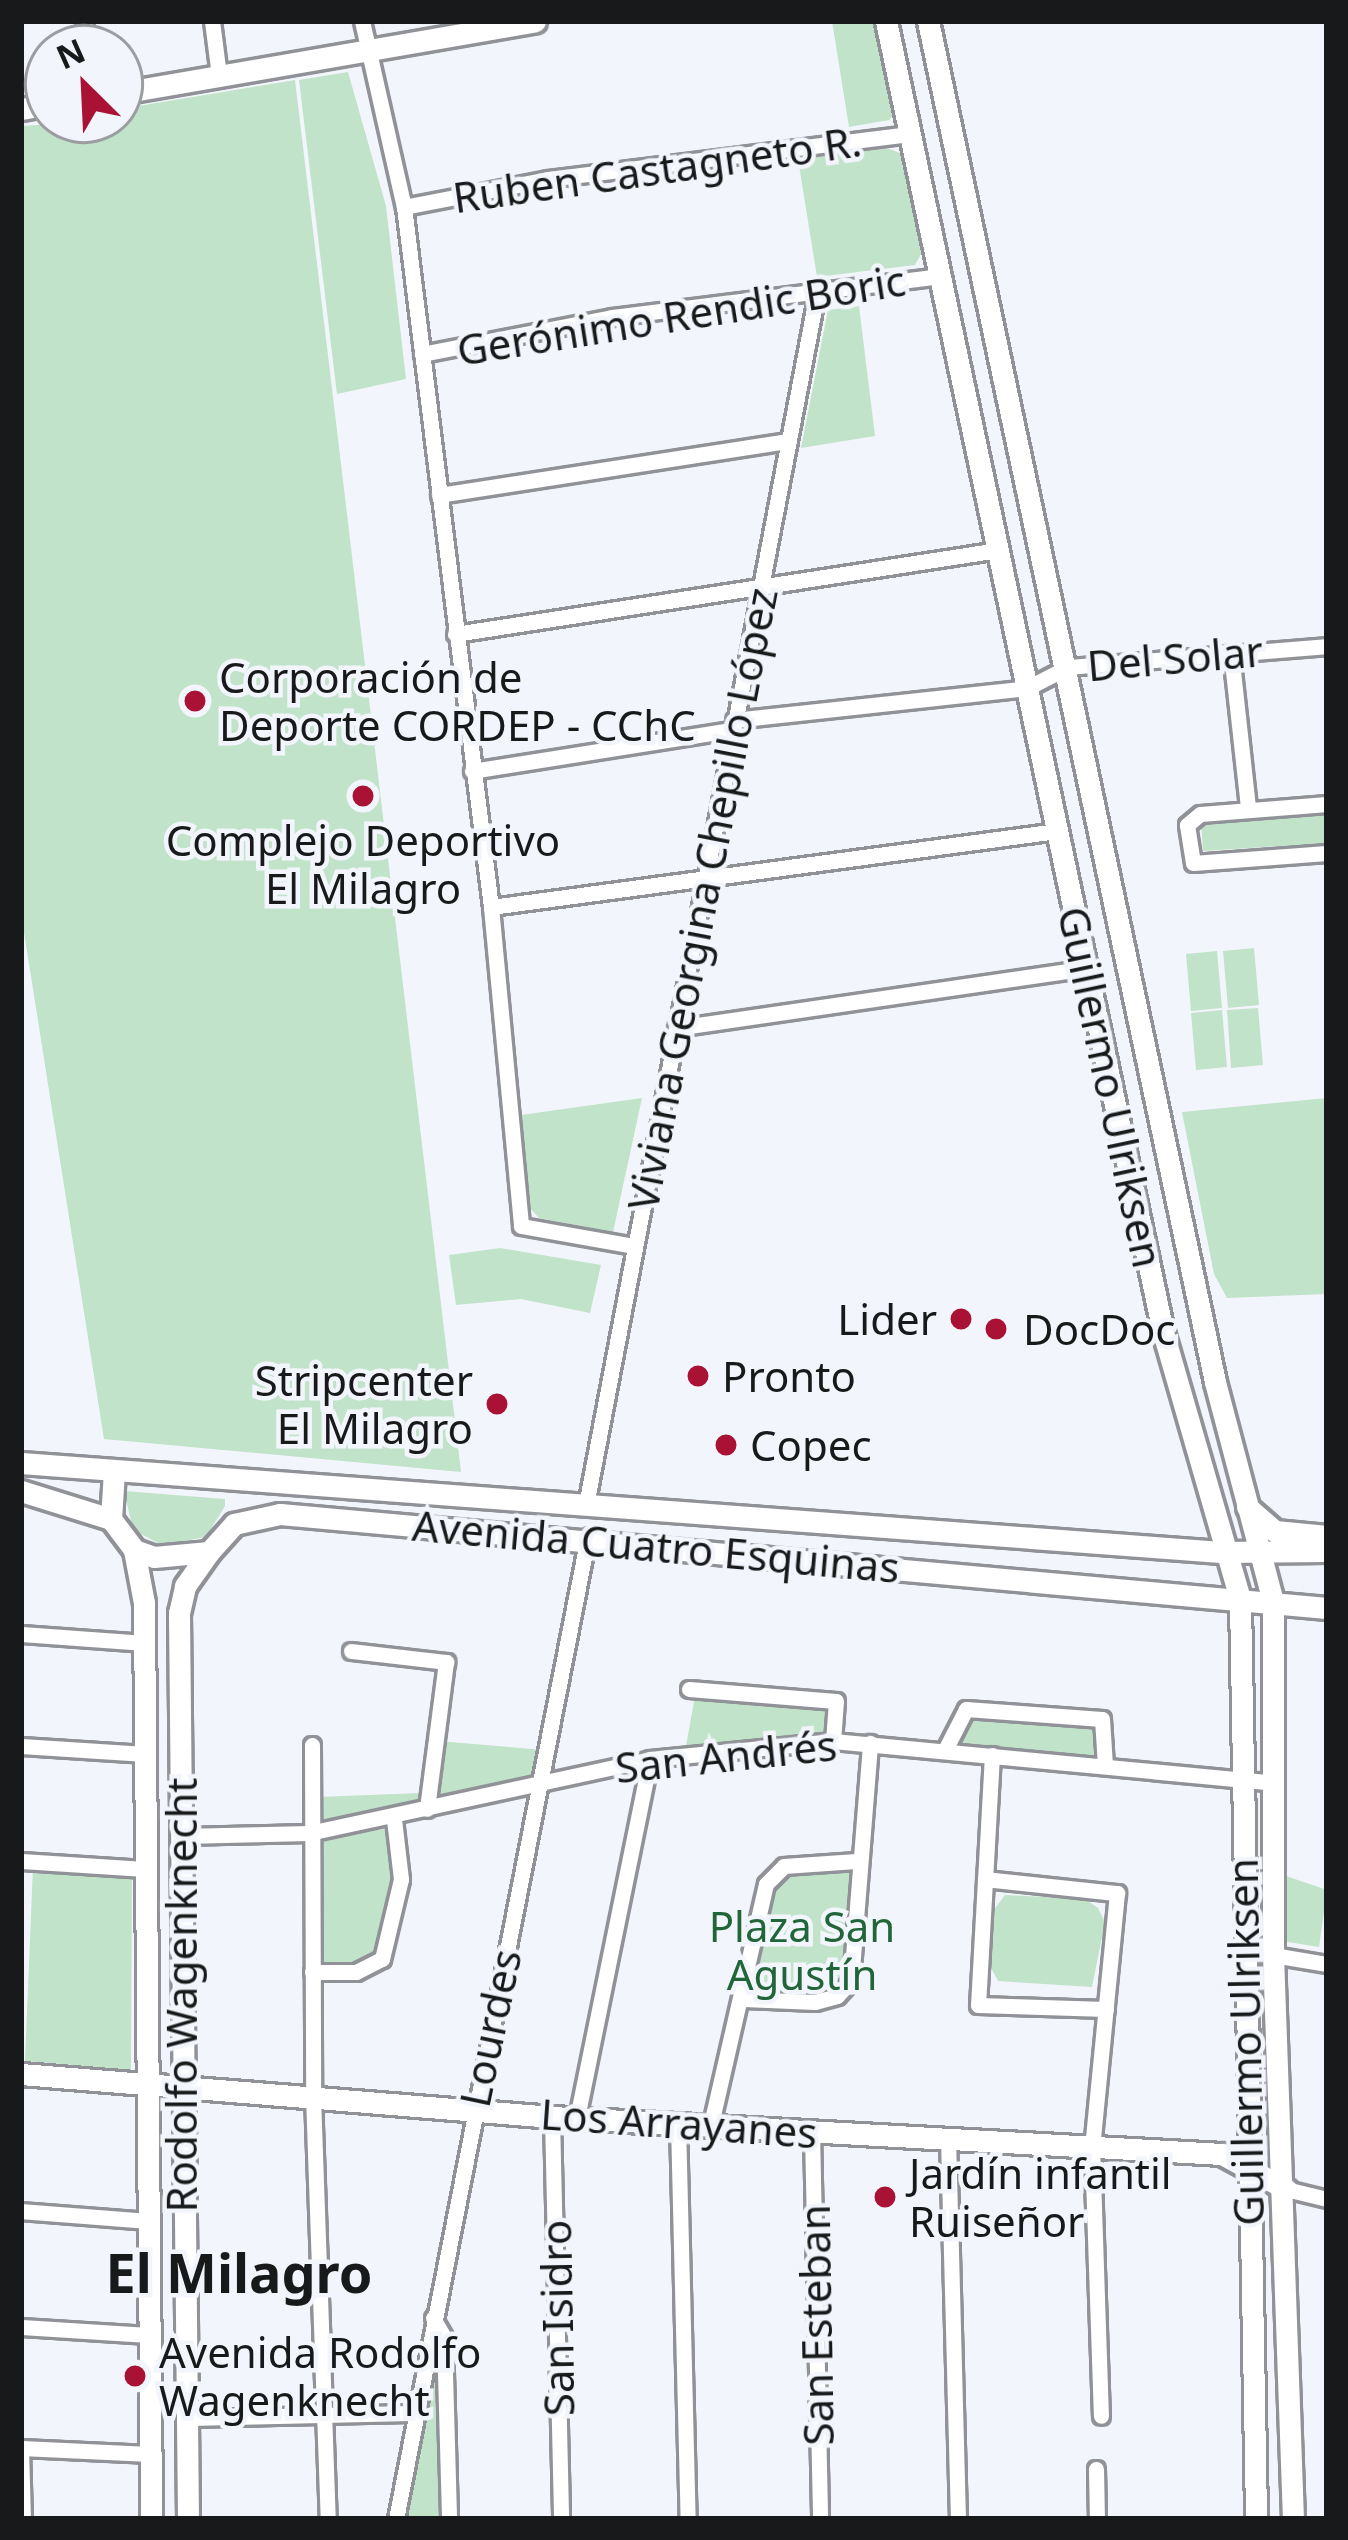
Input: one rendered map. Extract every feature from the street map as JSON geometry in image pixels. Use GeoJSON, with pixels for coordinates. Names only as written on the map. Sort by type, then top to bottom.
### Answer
{"type":"FeatureCollection","features":[{"type":"Feature","properties":{"kind":"main road"},"geometry":{"type":"LineString","coordinates":[[144,89],[535,21]]}},
{"type":"Feature","properties":{"kind":"main road","name":"Guillermo Ulriksen"},"geometry":{"type":"LineString","coordinates":[[886,21],[1130,1179],[1221,1552],[1240,1599],[1239,1779],[1256,2519]]}},
{"type":"Feature","properties":{"kind":"main road","name":"Guillermo Ulriksen"},"geometry":{"type":"LineString","coordinates":[[928,21],[1172,1170],[1257,1553],[1273,1601],[1273,1955],[1286,2189],[1293,2519]]}},
{"type":"Feature","properties":{"kind":"main road"},"geometry":{"type":"LineString","coordinates":[[1130,1179],[1147,1160],[1172,1170]]}},
{"type":"Feature","properties":{"kind":"main road","name":"Avenida Cuatro Esquinas"},"geometry":{"type":"LineString","coordinates":[[21,1463],[239,1484],[1221,1552],[1327,1551]]}},
{"type":"Feature","properties":{"kind":"main road"},"geometry":{"type":"LineString","coordinates":[[111,1519],[115,1471]]}},
{"type":"Feature","properties":{"kind":"main road"},"geometry":{"type":"LineString","coordinates":[[21,1491],[111,1519],[134,1550],[180,1558],[209,1552],[234,1524],[239,1484]]}},
{"type":"Feature","properties":{"kind":"main road"},"geometry":{"type":"LineString","coordinates":[[1246,1505],[1275,1531],[1327,1536]]}},
{"type":"Feature","properties":{"kind":"main road","name":"Avenida Cuatro Esquinas"},"geometry":{"type":"LineString","coordinates":[[234,1524],[280,1514],[588,1538],[1327,1608]]}},
{"type":"Feature","properties":{"kind":"main road","name":"Rodolfo Wagenknecht"},"geometry":{"type":"LineString","coordinates":[[134,1550],[145,1643],[151,2519]]}},
{"type":"Feature","properties":{"kind":"main road","name":"Rodolfo Wagenknecht"},"geometry":{"type":"LineString","coordinates":[[188,2519],[178,2087],[179,1613],[185,1586],[209,1552]]}},
{"type":"Feature","properties":{"kind":"main road","name":"Los Arrayanes"},"geometry":{"type":"LineString","coordinates":[[21,2074],[578,2118],[1235,2156],[1286,2189]]}},
{"type":"Feature","properties":{"kind":"street"},"geometry":{"type":"LineString","coordinates":[[212,21],[219,76]]}},
{"type":"Feature","properties":{"kind":"street"},"geometry":{"type":"LineString","coordinates":[[362,21],[404,207],[491,907],[521,1226],[634,1246]]}},
{"type":"Feature","properties":{"kind":"street","name":"Ruben Castagneto R."},"geometry":{"type":"LineString","coordinates":[[404,207],[548,178],[910,134]]}},
{"type":"Feature","properties":{"kind":"street","name":"Gerónimo Rendic Boric"},"geometry":{"type":"LineString","coordinates":[[422,354],[612,317],[939,276]]}},
{"type":"Feature","properties":{"kind":"street","name":"Viviana Georgina Chepillo López"},"geometry":{"type":"LineString","coordinates":[[586,1505],[817,293]]}},
{"type":"Feature","properties":{"kind":"street"},"geometry":{"type":"LineString","coordinates":[[439,495],[789,441]]}},
{"type":"Feature","properties":{"kind":"street"},"geometry":{"type":"LineString","coordinates":[[454,634],[998,550]]}},
{"type":"Feature","properties":{"kind":"street","name":"Del Solar"},"geometry":{"type":"LineString","coordinates":[[1027,688],[1068,667],[1327,646]]}},
{"type":"Feature","properties":{"kind":"street"},"geometry":{"type":"LineString","coordinates":[[1231,652],[1248,808]]}},
{"type":"Feature","properties":{"kind":"street"},"geometry":{"type":"LineString","coordinates":[[472,771],[733,725],[1027,688]]}},
{"type":"Feature","properties":{"kind":"street"},"geometry":{"type":"LineString","coordinates":[[1327,804],[1191,817],[1193,863],[1327,854]]}},
{"type":"Feature","properties":{"kind":"street"},"geometry":{"type":"LineString","coordinates":[[491,907],[1057,831]]}},
{"type":"Feature","properties":{"kind":"street"},"geometry":{"type":"LineString","coordinates":[[676,1028],[1085,968]]}},
{"type":"Feature","properties":{"kind":"street","name":"Lourdes"},"geometry":{"type":"LineString","coordinates":[[396,2519],[472,2108],[544,1780],[588,1538]]}},
{"type":"Feature","properties":{"kind":"street"},"geometry":{"type":"LineString","coordinates":[[22,1634],[145,1643]]}},
{"type":"Feature","properties":{"kind":"street"},"geometry":{"type":"LineString","coordinates":[[351,1651],[446,1662],[427,1809]]}},
{"type":"Feature","properties":{"kind":"street"},"geometry":{"type":"LineString","coordinates":[[688,1689],[836,1701],[833,1741]]}},
{"type":"Feature","properties":{"kind":"street"},"geometry":{"type":"LineString","coordinates":[[945,1750],[966,1709],[1102,1719],[1106,1766]]}},
{"type":"Feature","properties":{"kind":"street","name":"San Andrés"},"geometry":{"type":"LineString","coordinates":[[182,1836],[309,1833],[394,1819],[544,1780],[650,1759],[833,1741],[1274,1783]]}},
{"type":"Feature","properties":{"kind":"street"},"geometry":{"type":"LineString","coordinates":[[744,2000],[815,2002],[837,1996],[851,1981],[856,1861],[870,1743]]}},
{"type":"Feature","properties":{"kind":"street"},"geometry":{"type":"LineString","coordinates":[[312,1744],[313,2096],[328,2519]]}},
{"type":"Feature","properties":{"kind":"street"},"geometry":{"type":"LineString","coordinates":[[21,1746],[146,1754]]}},
{"type":"Feature","properties":{"kind":"street"},"geometry":{"type":"LineString","coordinates":[[992,1755],[978,2005],[1106,2009]]}},
{"type":"Feature","properties":{"kind":"street"},"geometry":{"type":"LineString","coordinates":[[578,2118],[650,1759]]}},
{"type":"Feature","properties":{"kind":"street"},"geometry":{"type":"LineString","coordinates":[[312,1972],[356,1972],[382,1959],[401,1879],[394,1819]]}},
{"type":"Feature","properties":{"kind":"street"},"geometry":{"type":"LineString","coordinates":[[21,1861],[145,1869]]}},
{"type":"Feature","properties":{"kind":"street"},"geometry":{"type":"LineString","coordinates":[[711,2124],[744,2000],[766,1883],[784,1866],[856,1861]]}},
{"type":"Feature","properties":{"kind":"street"},"geometry":{"type":"LineString","coordinates":[[985,1879],[1117,1893],[1092,2147],[1101,2416]]}},
{"type":"Feature","properties":{"kind":"street"},"geometry":{"type":"LineString","coordinates":[[1273,1955],[1327,1964]]}},
{"type":"Feature","properties":{"kind":"street","name":"San Isidro"},"geometry":{"type":"LineString","coordinates":[[552,2116],[561,2519]]}},
{"type":"Feature","properties":{"kind":"street"},"geometry":{"type":"LineString","coordinates":[[678,2122],[688,2519]]}},
{"type":"Feature","properties":{"kind":"street","name":"San Esteban"},"geometry":{"type":"LineString","coordinates":[[812,2132],[820,2519]]}},
{"type":"Feature","properties":{"kind":"street"},"geometry":{"type":"LineString","coordinates":[[948,2138],[958,2519]]}},
{"type":"Feature","properties":{"kind":"street","name":"Los Arrayanes"},"geometry":{"type":"LineString","coordinates":[[1286,2189],[1327,2199]]}},
{"type":"Feature","properties":{"kind":"street"},"geometry":{"type":"LineString","coordinates":[[21,2211],[148,2222]]}},
{"type":"Feature","properties":{"kind":"street"},"geometry":{"type":"LineString","coordinates":[[433,2318],[444,2337],[449,2519]]}},
{"type":"Feature","properties":{"kind":"street"},"geometry":{"type":"LineString","coordinates":[[21,2326],[148,2335]]}},
{"type":"Feature","properties":{"kind":"street"},"geometry":{"type":"LineString","coordinates":[[185,2418],[414,2413]]}},
{"type":"Feature","properties":{"kind":"street"},"geometry":{"type":"LineString","coordinates":[[22,2519],[21,2448],[150,2455]]}},
{"type":"Feature","properties":{"kind":"street"},"geometry":{"type":"LineString","coordinates":[[1096,2469],[1097,2519]]}},
{"type":"Feature","properties":{"kind":"green space"},"geometry":{"type":"Polygon","coordinates":[[[832,21],[877,21],[895,113],[889,120],[849,127],[832,21]]]}},
{"type":"Feature","properties":{"kind":"green space"},"geometry":{"type":"Polygon","coordinates":[[[348,72],[386,206],[406,379],[337,394],[299,80],[348,72]]]}},
{"type":"Feature","properties":{"kind":"green space","name":"Corporación de Deporte CORDEP - CChC"},"geometry":{"type":"Polygon","coordinates":[[[295,80],[461,1472],[104,1439],[21,913],[21,126],[24,144],[144,144],[144,105],[295,80]]]}},
{"type":"Feature","properties":{"kind":"green space"},"geometry":{"type":"Polygon","coordinates":[[[887,148],[902,154],[922,252],[915,265],[817,277],[798,159],[887,148]]]}},
{"type":"Feature","properties":{"kind":"green space"},"geometry":{"type":"Polygon","coordinates":[[[859,306],[875,436],[801,448],[828,310],[859,306]]]}},
{"type":"Feature","properties":{"kind":"green space"},"geometry":{"type":"Polygon","coordinates":[[[1327,815],[1327,843],[1203,851],[1201,823],[1327,815]]]}},
{"type":"Feature","properties":{"kind":"green space"},"geometry":{"type":"Polygon","coordinates":[[[1254,948],[1259,1005],[1228,1008],[1223,951],[1254,948]]]}},
{"type":"Feature","properties":{"kind":"green space"},"geometry":{"type":"Polygon","coordinates":[[[1217,951],[1222,1008],[1191,1011],[1186,954],[1217,951]]]}},
{"type":"Feature","properties":{"kind":"green space"},"geometry":{"type":"Polygon","coordinates":[[[1258,1008],[1263,1065],[1231,1068],[1227,1010],[1258,1008]]]}},
{"type":"Feature","properties":{"kind":"green space"},"geometry":{"type":"Polygon","coordinates":[[[1222,1010],[1227,1067],[1196,1070],[1191,1013],[1222,1010]]]}},
{"type":"Feature","properties":{"kind":"green space"},"geometry":{"type":"Polygon","coordinates":[[[642,1098],[613,1232],[539,1218],[529,1207],[514,1116],[642,1098]]]}},
{"type":"Feature","properties":{"kind":"green space"},"geometry":{"type":"Polygon","coordinates":[[[1327,1098],[1327,1294],[1227,1298],[1214,1274],[1182,1112],[1327,1098]]]}},
{"type":"Feature","properties":{"kind":"green space"},"geometry":{"type":"Polygon","coordinates":[[[500,1248],[601,1265],[590,1313],[521,1299],[456,1305],[449,1255],[500,1248]]]}},
{"type":"Feature","properties":{"kind":"green space"},"geometry":{"type":"Polygon","coordinates":[[[124,1491],[225,1499],[225,1506],[206,1537],[162,1545],[133,1530],[124,1491]]]}},
{"type":"Feature","properties":{"kind":"green space"},"geometry":{"type":"Polygon","coordinates":[[[695,1696],[829,1708],[826,1734],[686,1746],[695,1696]]]}},
{"type":"Feature","properties":{"kind":"green space"},"geometry":{"type":"Polygon","coordinates":[[[969,1714],[1098,1723],[1101,1758],[952,1746],[969,1714]]]}},
{"type":"Feature","properties":{"kind":"green space"},"geometry":{"type":"Polygon","coordinates":[[[438,1741],[544,1750],[540,1777],[433,1803],[438,1741]]]}},
{"type":"Feature","properties":{"kind":"green space"},"geometry":{"type":"Polygon","coordinates":[[[421,1793],[420,1804],[316,1824],[317,1797],[421,1793]]]}},
{"type":"Feature","properties":{"kind":"green space"},"geometry":{"type":"Polygon","coordinates":[[[391,1828],[394,1879],[377,1954],[355,1965],[319,1965],[316,1839],[391,1828]]]}},
{"type":"Feature","properties":{"kind":"green space"},"geometry":{"type":"Polygon","coordinates":[[[33,1867],[132,1874],[131,2070],[25,2061],[33,1867]]]}},
{"type":"Feature","properties":{"kind":"green space","name":"Plaza San Agustín"},"geometry":{"type":"Polygon","coordinates":[[[850,1867],[845,1979],[815,1996],[750,1994],[771,1886],[786,1872],[850,1867]]]}},
{"type":"Feature","properties":{"kind":"green space"},"geometry":{"type":"Polygon","coordinates":[[[1286,1876],[1327,1890],[1319,1947],[1282,1941],[1286,1876]]]}},
{"type":"Feature","properties":{"kind":"green space"},"geometry":{"type":"Polygon","coordinates":[[[1005,1895],[1085,1899],[1098,1908],[1105,1922],[1092,1987],[998,1981],[989,1964],[993,1911],[1005,1895]]]}},
{"type":"Feature","properties":{"kind":"green space"},"geometry":{"type":"Polygon","coordinates":[[[436,2345],[445,2519],[407,2519],[424,2421],[436,2345]]]}},
{"type":"Feature","properties":{"kind":"place","name":"Corporación de Deporte CORDEP - CChC"},"geometry":{"type":"Point","coordinates":[195,701]}},
{"type":"Feature","properties":{"kind":"place","name":"Complejo Deportivo El Milagro"},"geometry":{"type":"Point","coordinates":[363,796]}},
{"type":"Feature","properties":{"kind":"place","name":"Lider"},"geometry":{"type":"Point","coordinates":[961,1319]}},
{"type":"Feature","properties":{"kind":"place","name":"DocDoc"},"geometry":{"type":"Point","coordinates":[996,1329]}},
{"type":"Feature","properties":{"kind":"place","name":"Pronto"},"geometry":{"type":"Point","coordinates":[698,1376]}},
{"type":"Feature","properties":{"kind":"place","name":"Stripcenter El Milagro"},"geometry":{"type":"Point","coordinates":[497,1404]}},
{"type":"Feature","properties":{"kind":"place","name":"Copec"},"geometry":{"type":"Point","coordinates":[726,1445]}},
{"type":"Feature","properties":{"kind":"place","name":"Jardín infantil Ruiseñor"},"geometry":{"type":"Point","coordinates":[885,2197]}},
{"type":"Feature","properties":{"kind":"place","name":"Avenida Rodolfo Wagenknecht"},"geometry":{"type":"Point","coordinates":[135,2376]}},
{"type":"Feature","properties":{"kind":"district","name":"El Milagro"},"geometry":{"type":"Point","coordinates":[239,2272]}}]}
